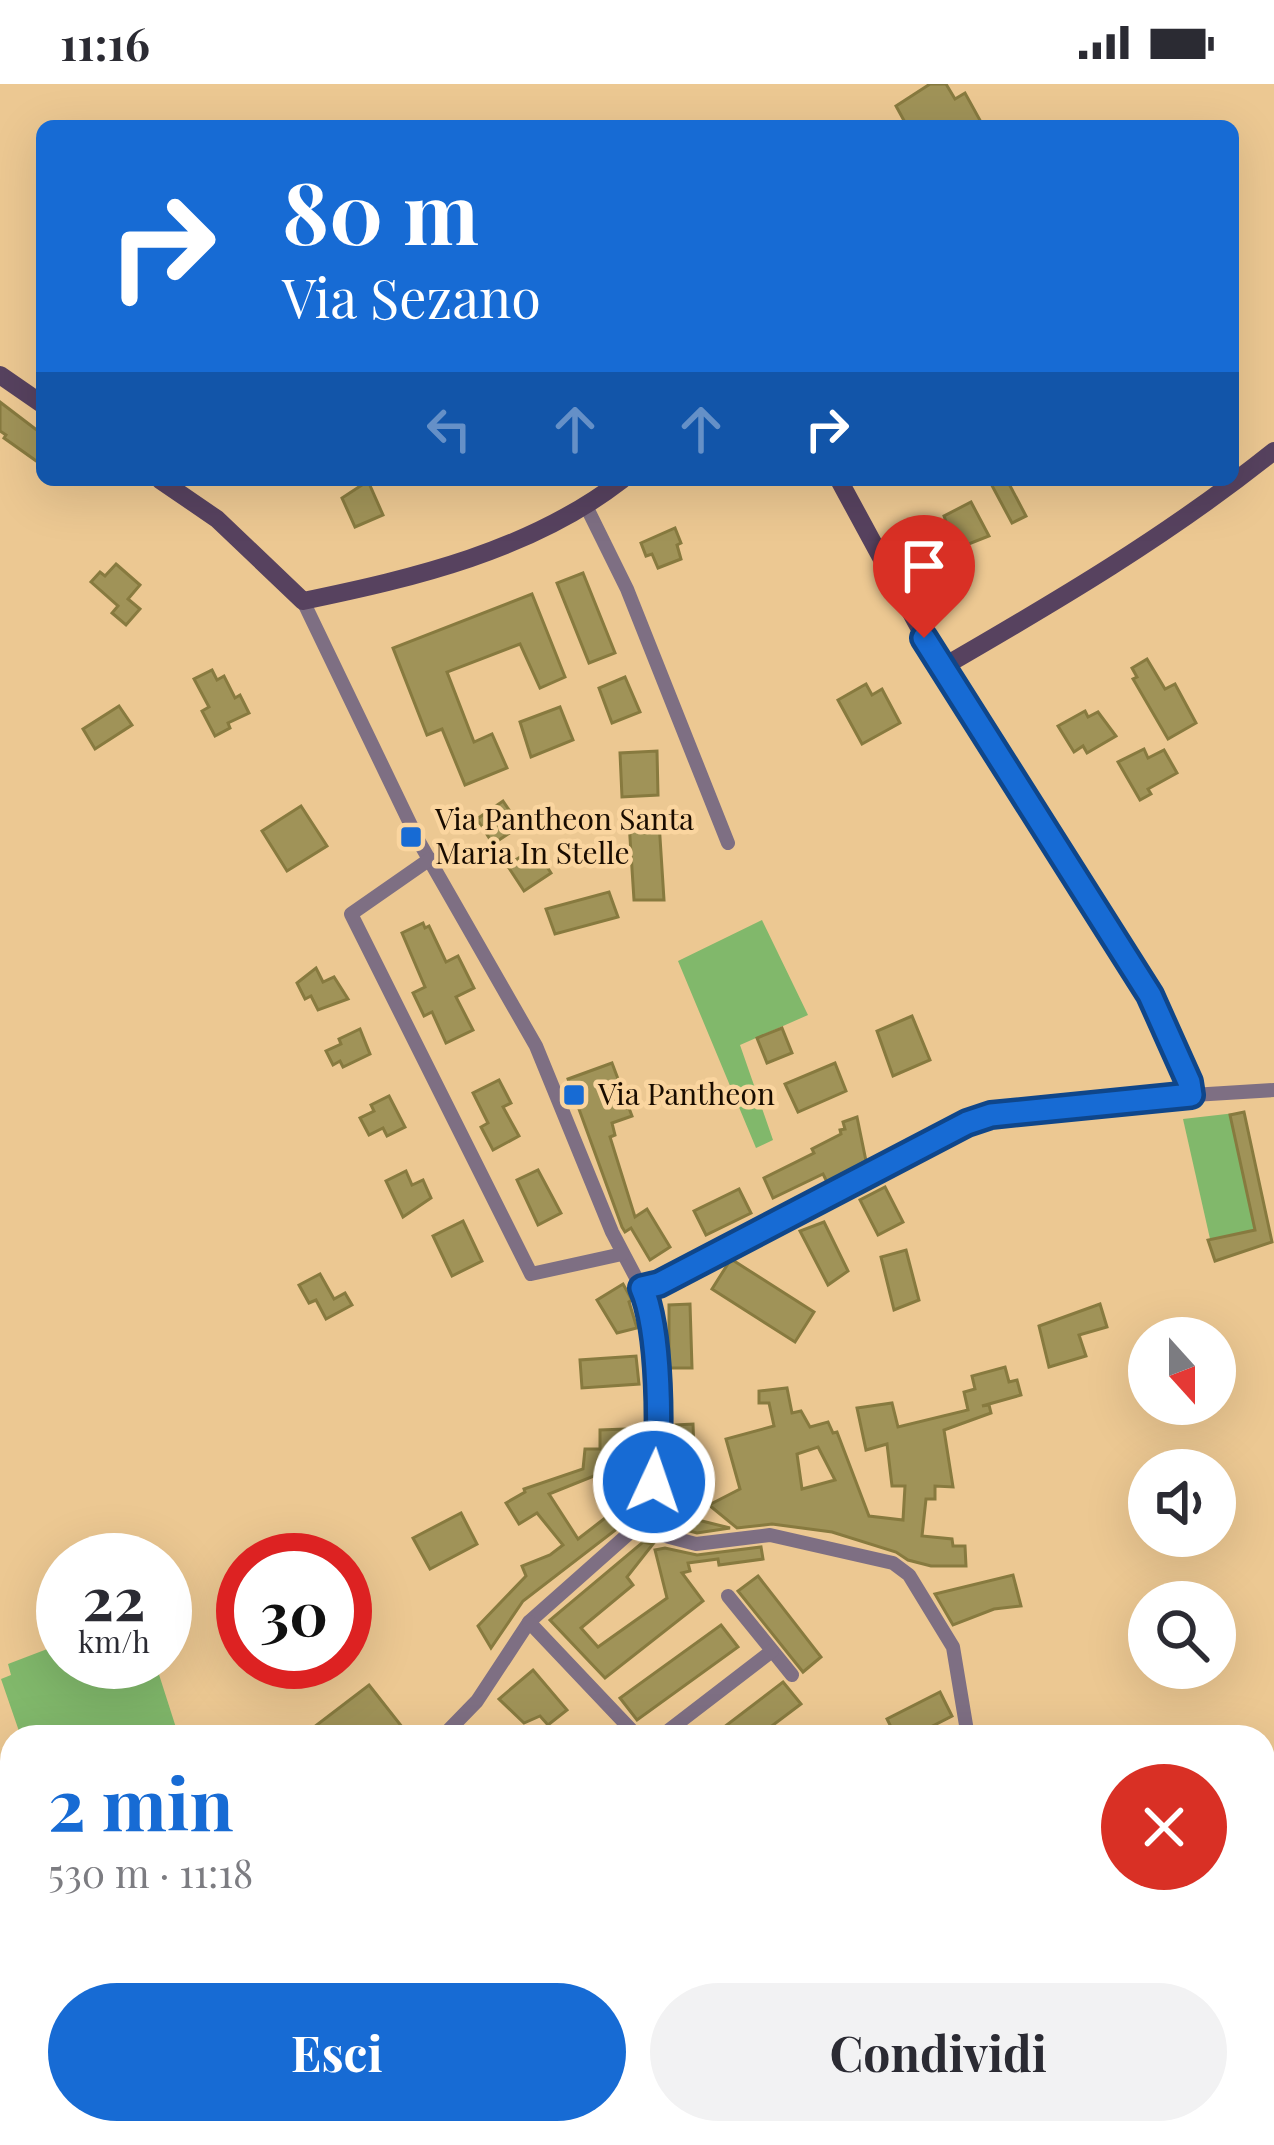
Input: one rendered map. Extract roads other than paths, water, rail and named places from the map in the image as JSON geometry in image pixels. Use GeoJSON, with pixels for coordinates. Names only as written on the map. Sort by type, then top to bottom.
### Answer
{"type":"FeatureCollection","features":[{"type":"Feature","properties":{"kind":"street"},"geometry":{"type":"LineString","coordinates":[[0,375],[36,400]]}},
{"type":"Feature","properties":{"kind":"street"},"geometry":{"type":"LineString","coordinates":[[1239,479],[1274,452]]}},
{"type":"Feature","properties":{"kind":"street"},"geometry":{"type":"LineString","coordinates":[[169,486],[217,519],[303,601],[430,859],[536,1046],[653,1321],[658,1459],[635,1528],[529,1622],[476,1701],[453,1725]]}},
{"type":"Feature","properties":{"kind":"street"},"geometry":{"type":"LineString","coordinates":[[303,601],[460,562],[586,506],[614,486]]}},
{"type":"Feature","properties":{"kind":"street"},"geometry":{"type":"LineString","coordinates":[[842,486],[941,668],[1150,995],[1191,1095]]}},
{"type":"Feature","properties":{"kind":"street"},"geometry":{"type":"LineString","coordinates":[[941,668],[1106,572],[1230,486]]}},
{"type":"Feature","properties":{"kind":"street"},"geometry":{"type":"LineString","coordinates":[[586,506],[627,589],[728,843]]}},
{"type":"Feature","properties":{"kind":"street"},"geometry":{"type":"LineString","coordinates":[[430,859],[351,914],[531,1274],[622,1254]]}},
{"type":"Feature","properties":{"kind":"street"},"geometry":{"type":"LineString","coordinates":[[642,1288],[659,1284],[967,1123],[991,1115],[1274,1090]]}},
{"type":"Feature","properties":{"kind":"street"},"geometry":{"type":"LineString","coordinates":[[635,1528],[696,1544],[770,1535],[893,1563],[910,1575],[953,1648],[966,1725]]}},
{"type":"Feature","properties":{"kind":"street"},"geometry":{"type":"LineString","coordinates":[[728,1596],[792,1676]]}},
{"type":"Feature","properties":{"kind":"street"},"geometry":{"type":"LineString","coordinates":[[529,1622],[627,1725]]}},
{"type":"Feature","properties":{"kind":"street"},"geometry":{"type":"LineString","coordinates":[[676,1725],[772,1651]]}},
{"type":"Feature","properties":{"kind":"place","name":"Via Pantheon Santa Maria In Stelle"},"geometry":{"type":"Point","coordinates":[411,837]}},
{"type":"Feature","properties":{"kind":"place","name":"Via Pantheon"},"geometry":{"type":"Point","coordinates":[574,1095]}}]}
